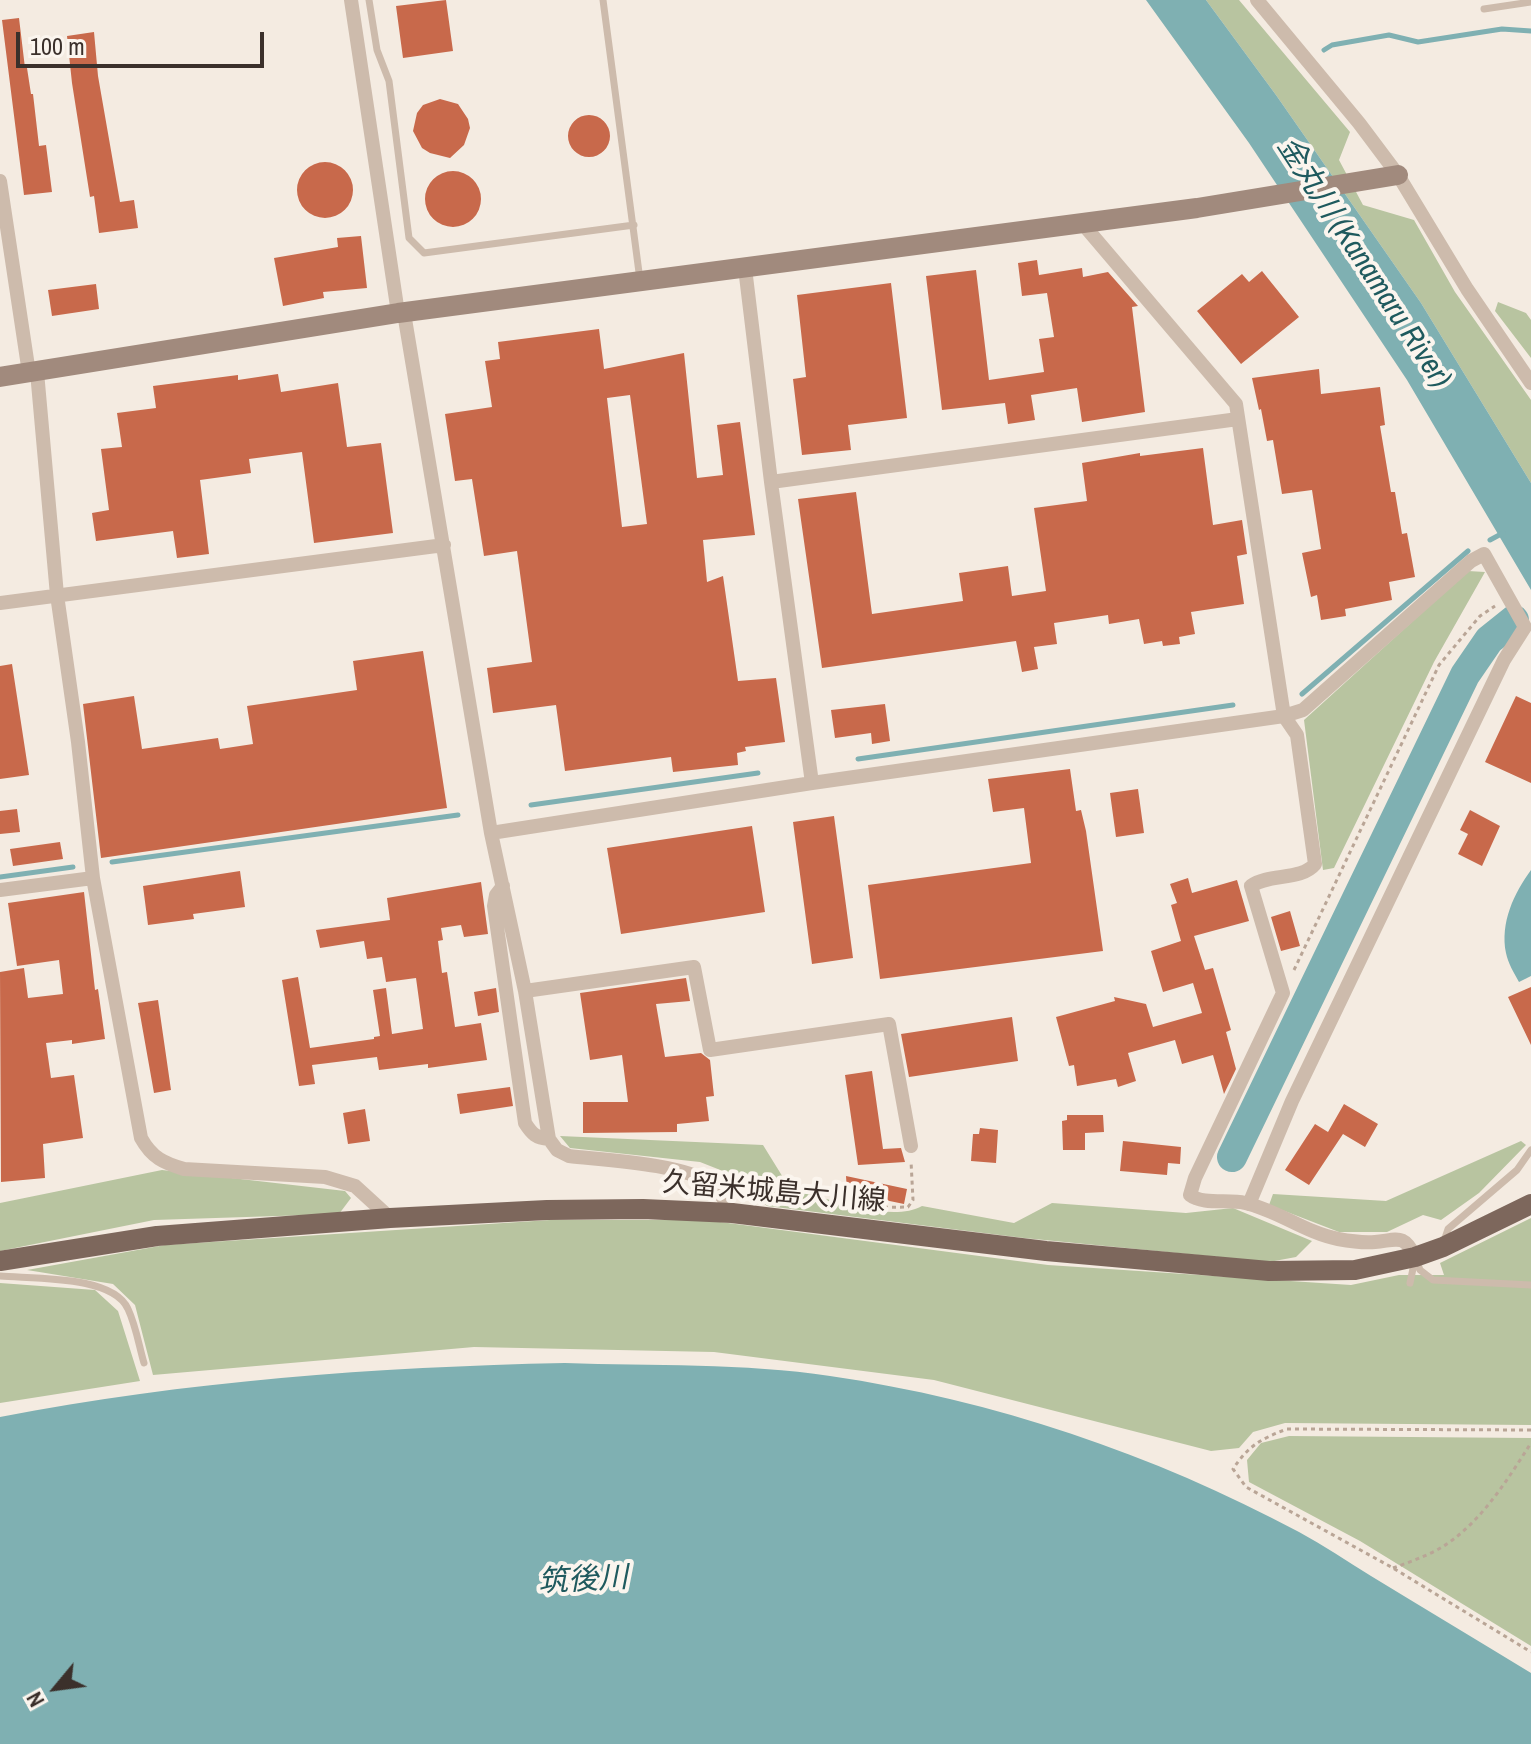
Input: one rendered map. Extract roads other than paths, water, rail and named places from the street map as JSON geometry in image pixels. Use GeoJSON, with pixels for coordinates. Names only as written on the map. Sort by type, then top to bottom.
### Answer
{"type":"FeatureCollection","features":[{"type":"Feature","properties":{"kind":"main road","name":"久留米城島大川線"},"geometry":{"type":"LineString","coordinates":[[0,1261],[157,1236],[390,1218],[547,1210],[643,1209],[732,1213],[1046,1251],[1269,1271],[1355,1270],[1415,1257],[1443,1247],[1531,1204]]}},
{"type":"Feature","properties":{"kind":"street"},"geometry":{"type":"LineString","coordinates":[[351,0],[401,313],[444,545],[491,833],[525,991],[549,1139],[557,1150],[569,1156],[681,1171],[707,1181],[721,1194],[732,1213]]}},
{"type":"Feature","properties":{"kind":"street"},"geometry":{"type":"LineString","coordinates":[[1257,0],[1398,175],[1467,289],[1531,383]]}},
{"type":"Feature","properties":{"kind":"street"},"geometry":{"type":"LineString","coordinates":[[1272,0],[1274,19]]}},
{"type":"Feature","properties":{"kind":"street"},"geometry":{"type":"LineString","coordinates":[[0,377],[401,313],[1197,208],[1398,175]]}},
{"type":"Feature","properties":{"kind":"street"},"geometry":{"type":"LineString","coordinates":[[0,181],[33,372],[57,595],[93,878],[141,1138],[149,1152],[162,1162],[184,1169],[325,1177],[355,1186],[390,1218]]}},
{"type":"Feature","properties":{"kind":"street"},"geometry":{"type":"LineString","coordinates":[[1082,223],[1236,404],[1284,716],[1297,735],[1315,864],[1309,871],[1260,880],[1251,886],[1283,993],[1195,1178],[1190,1195],[1196,1199],[1249,1204],[1335,1239],[1373,1242],[1392,1238],[1403,1240],[1409,1243],[1415,1257]]}},
{"type":"Feature","properties":{"kind":"street"},"geometry":{"type":"LineString","coordinates":[[745,268],[812,783]]}},
{"type":"Feature","properties":{"kind":"street"},"geometry":{"type":"LineString","coordinates":[[771,482],[1238,419]]}},
{"type":"Feature","properties":{"kind":"street"},"geometry":{"type":"LineString","coordinates":[[0,603],[444,545]]}},
{"type":"Feature","properties":{"kind":"street"},"geometry":{"type":"LineString","coordinates":[[491,833],[812,783],[1284,716],[1303,710],[1471,561],[1484,554],[1525,627],[1497,674],[1292,1101],[1249,1204]]}},
{"type":"Feature","properties":{"kind":"street"},"geometry":{"type":"LineString","coordinates":[[0,890],[93,878]]}},
{"type":"Feature","properties":{"kind":"street"},"geometry":{"type":"LineString","coordinates":[[503,886],[496,895],[494,906],[525,1123],[531,1133],[549,1139]]}},
{"type":"Feature","properties":{"kind":"street"},"geometry":{"type":"LineString","coordinates":[[525,991],[694,967],[710,1050],[889,1024],[911,1146]]}},
{"type":"Feature","properties":{"kind":"lane"},"geometry":{"type":"LineString","coordinates":[[369,0],[377,50],[389,81],[409,238],[424,253],[634,225]]}},
{"type":"Feature","properties":{"kind":"lane"},"geometry":{"type":"LineString","coordinates":[[603,0],[640,282]]}},
{"type":"Feature","properties":{"kind":"lane"},"geometry":{"type":"LineString","coordinates":[[1484,9],[1531,2]]}},
{"type":"Feature","properties":{"kind":"lane"},"geometry":{"type":"LineString","coordinates":[[1443,1247],[1448,1229],[1517,1170],[1531,1150]]}},
{"type":"Feature","properties":{"kind":"lane"},"geometry":{"type":"LineString","coordinates":[[1410,1283],[1415,1257]]}},
{"type":"Feature","properties":{"kind":"lane"},"geometry":{"type":"LineString","coordinates":[[1415,1257],[1420,1270],[1433,1280],[1531,1285]]}},
{"type":"Feature","properties":{"kind":"lane"},"geometry":{"type":"LineString","coordinates":[[0,1276],[94,1284],[117,1293],[128,1307],[144,1363]]}},
{"type":"Feature","properties":{"kind":"water","name":"金丸川 (Kanamaru River)"},"geometry":{"type":"Polygon","coordinates":[[[1146,0],[1206,0],[1421,303],[1531,483],[1531,590],[1407,380],[1249,143],[1146,0]]]}},
{"type":"Feature","properties":{"kind":"water"},"geometry":{"type":"Polygon","coordinates":[[[1531,870],[1531,976],[1519,982],[1507,957],[1505,931],[1514,898],[1531,870]]]}},
{"type":"Feature","properties":{"kind":"water","name":"筑後川"},"geometry":{"type":"Polygon","coordinates":[[[565,1363],[731,1367],[830,1376],[891,1386],[1012,1415],[1130,1455],[1187,1478],[1299,1532],[1531,1673],[1531,1744],[0,1744],[0,1417],[140,1394],[281,1378],[423,1368],[565,1363]]]}},
{"type":"Feature","properties":{"kind":"waterway"},"geometry":{"type":"LineString","coordinates":[[1324,50],[1332,45],[1389,35],[1418,42],[1502,29],[1531,31]]}},
{"type":"Feature","properties":{"kind":"waterway"},"geometry":{"type":"LineString","coordinates":[[1490,540],[1503,533]]}},
{"type":"Feature","properties":{"kind":"waterway"},"geometry":{"type":"LineString","coordinates":[[1302,694],[1468,551]]}},
{"type":"Feature","properties":{"kind":"waterway"},"geometry":{"type":"LineString","coordinates":[[1232,1157],[1465,675],[1489,640],[1514,620]]}},
{"type":"Feature","properties":{"kind":"waterway"},"geometry":{"type":"LineString","coordinates":[[858,759],[1233,705]]}},
{"type":"Feature","properties":{"kind":"waterway"},"geometry":{"type":"LineString","coordinates":[[531,805],[758,773]]}},
{"type":"Feature","properties":{"kind":"waterway"},"geometry":{"type":"LineString","coordinates":[[112,862],[458,815]]}},
{"type":"Feature","properties":{"kind":"waterway"},"geometry":{"type":"LineString","coordinates":[[0,877],[73,867]]}}]}
